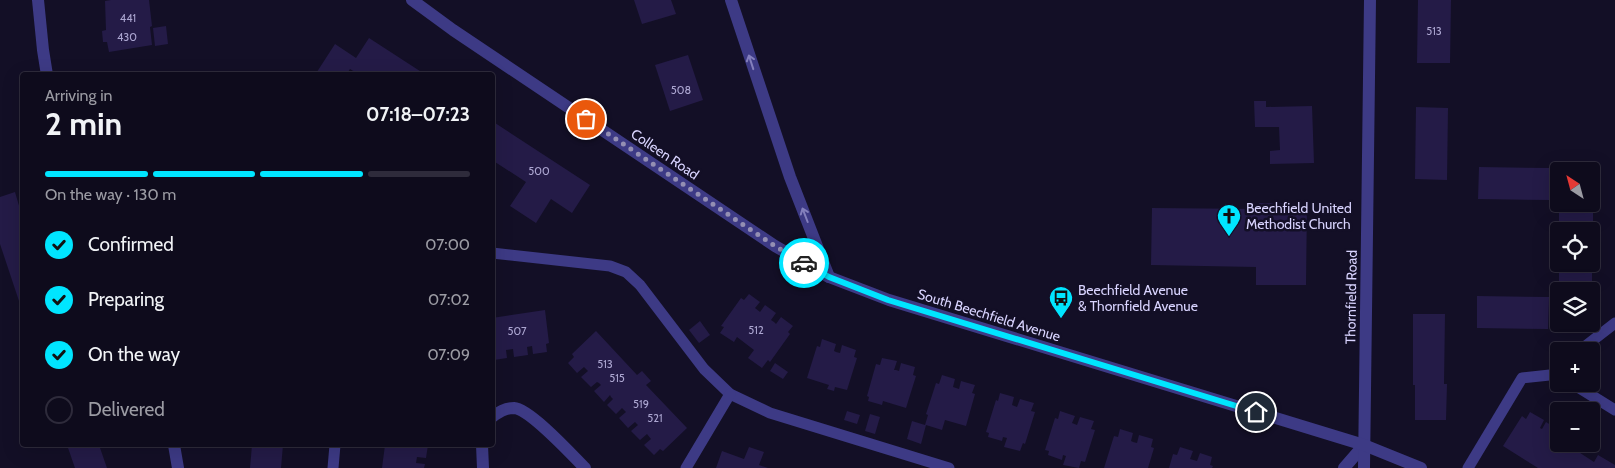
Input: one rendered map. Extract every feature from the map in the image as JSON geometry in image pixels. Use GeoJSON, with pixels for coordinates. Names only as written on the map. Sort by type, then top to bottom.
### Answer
{"type":"FeatureCollection","features":[{"type":"Feature","properties":{"kind":"street"},"geometry":{"type":"LineString","coordinates":[[38,0],[47,72]]}},
{"type":"Feature","properties":{"kind":"street","name":"Colleen Road"},"geometry":{"type":"LineString","coordinates":[[412,0],[453,30],[767,240],[829,277]]}},
{"type":"Feature","properties":{"kind":"street"},"geometry":{"type":"LineString","coordinates":[[731,0],[790,177],[829,277]]}},
{"type":"Feature","properties":{"kind":"street","name":"Thornfield Road"},"geometry":{"type":"LineString","coordinates":[[1364,468],[1370,0]]}},
{"type":"Feature","properties":{"kind":"street","name":"South Beechfield Avenue"},"geometry":{"type":"LineString","coordinates":[[829,277],[888,300],[1364,445],[1421,468]]}},
{"type":"Feature","properties":{"kind":"street"},"geometry":{"type":"LineString","coordinates":[[495,415],[502,410],[515,408],[536,420],[585,468]]}},
{"type":"Feature","properties":{"kind":"street"},"geometry":{"type":"LineString","coordinates":[[1344,468],[1364,445]]}},
{"type":"Feature","properties":{"kind":"street"},"geometry":{"type":"LineString","coordinates":[[174,447],[178,468]]}},
{"type":"Feature","properties":{"kind":"street"},"geometry":{"type":"LineString","coordinates":[[482,447],[483,468]]}},
{"type":"Feature","properties":{"kind":"lane"},"geometry":{"type":"LineString","coordinates":[[495,253],[610,266],[626,272],[640,285],[704,369],[730,394],[770,413],[949,468]]}},
{"type":"Feature","properties":{"kind":"lane"},"geometry":{"type":"LineString","coordinates":[[1591,342],[1615,323]]}},
{"type":"Feature","properties":{"kind":"lane"},"geometry":{"type":"LineString","coordinates":[[1468,468],[1522,378],[1550,374]]}},
{"type":"Feature","properties":{"kind":"lane"},"geometry":{"type":"LineString","coordinates":[[1587,392],[1615,410]]}},
{"type":"Feature","properties":{"kind":"lane"},"geometry":{"type":"LineString","coordinates":[[686,468],[730,394]]}},
{"type":"Feature","properties":{"kind":"lane"},"geometry":{"type":"LineString","coordinates":[[333,468],[335,447]]}},
{"type":"Feature","properties":{"kind":"building"},"geometry":{"type":"Polygon","coordinates":[[[149,0],[152,45],[109,52],[107,42],[103,42],[102,31],[106,30],[105,1],[149,0]]]}},
{"type":"Feature","properties":{"kind":"building"},"geometry":{"type":"Polygon","coordinates":[[[634,0],[671,0],[676,14],[642,24],[634,0]]]}},
{"type":"Feature","properties":{"kind":"building"},"geometry":{"type":"Polygon","coordinates":[[[1418,0],[1451,0],[1450,63],[1417,63],[1418,0]]]}},
{"type":"Feature","properties":{"kind":"building"},"geometry":{"type":"Polygon","coordinates":[[[166,26],[168,44],[155,46],[153,28],[166,26]]]}},
{"type":"Feature","properties":{"kind":"building"},"geometry":{"type":"Polygon","coordinates":[[[369,38],[421,72],[355,72],[350,69],[348,72],[317,72],[335,44],[356,58],[369,38]]]}},
{"type":"Feature","properties":{"kind":"building"},"geometry":{"type":"Polygon","coordinates":[[[688,55],[703,100],[670,111],[655,65],[688,55]]]}},
{"type":"Feature","properties":{"kind":"building"},"geometry":{"type":"Polygon","coordinates":[[[1254,101],[1266,101],[1266,107],[1312,106],[1314,163],[1270,164],[1270,151],[1280,150],[1279,127],[1255,127],[1254,101]]]}},
{"type":"Feature","properties":{"kind":"building"},"geometry":{"type":"Polygon","coordinates":[[[1416,107],[1448,108],[1447,180],[1415,179],[1416,107]]]}},
{"type":"Feature","properties":{"kind":"building"},"geometry":{"type":"Polygon","coordinates":[[[495,123],[590,185],[572,213],[551,199],[536,223],[510,206],[526,182],[495,162],[495,123]]]}},
{"type":"Feature","properties":{"kind":"building"},"geometry":{"type":"Polygon","coordinates":[[[1479,167],[1550,168],[1550,200],[1478,199],[1479,167]]]}},
{"type":"Feature","properties":{"kind":"building"},"geometry":{"type":"Polygon","coordinates":[[[15,192],[20,209],[20,304],[0,244],[0,197],[15,192]]]}},
{"type":"Feature","properties":{"kind":"building","name":"Beechfield United Methodist Church"},"geometry":{"type":"Polygon","coordinates":[[[1259,203],[1307,204],[1306,285],[1256,285],[1256,267],[1151,265],[1152,208],[1259,209],[1259,203]]]}},
{"type":"Feature","properties":{"kind":"building"},"geometry":{"type":"Polygon","coordinates":[[[1559,213],[1593,213],[1593,222],[1559,222],[1559,213]]]}},
{"type":"Feature","properties":{"kind":"building"},"geometry":{"type":"Polygon","coordinates":[[[1559,272],[1592,272],[1592,282],[1559,282],[1559,272]]]}},
{"type":"Feature","properties":{"kind":"building"},"geometry":{"type":"Polygon","coordinates":[[[749,294],[760,302],[755,308],[760,312],[765,305],[776,313],[771,320],[776,324],[781,317],[793,326],[788,332],[790,334],[770,362],[768,360],[762,368],[748,358],[754,350],[737,337],[734,342],[720,333],[724,327],[721,326],[741,298],[744,300],[749,294]]]}},
{"type":"Feature","properties":{"kind":"building"},"geometry":{"type":"Polygon","coordinates":[[[1477,296],[1549,297],[1548,329],[1477,328],[1477,296]]]}},
{"type":"Feature","properties":{"kind":"building"},"geometry":{"type":"Polygon","coordinates":[[[545,310],[549,343],[546,344],[547,352],[533,354],[532,346],[527,347],[528,355],[514,357],[513,349],[506,350],[507,358],[495,360],[495,318],[545,310]]]}},
{"type":"Feature","properties":{"kind":"building"},"geometry":{"type":"Polygon","coordinates":[[[1413,314],[1445,314],[1444,384],[1447,384],[1446,420],[1415,420],[1413,314]]]}},
{"type":"Feature","properties":{"kind":"building"},"geometry":{"type":"Polygon","coordinates":[[[700,321],[710,335],[699,343],[689,330],[700,321]]]}},
{"type":"Feature","properties":{"kind":"building"},"geometry":{"type":"Polygon","coordinates":[[[596,331],[637,375],[642,371],[651,381],[646,385],[687,428],[663,451],[660,449],[654,455],[644,445],[651,439],[647,434],[640,440],[631,431],[638,425],[635,422],[628,428],[619,418],[626,412],[622,408],[616,414],[607,405],[613,399],[610,395],[604,402],[594,391],[601,385],[597,382],[591,387],[581,377],[588,371],[584,367],[577,373],[568,363],[574,357],[572,354],[596,331]]]}},
{"type":"Feature","properties":{"kind":"building"},"geometry":{"type":"Polygon","coordinates":[[[822,339],[836,344],[834,351],[836,352],[840,353],[842,345],[856,350],[854,357],[857,358],[847,390],[835,387],[834,391],[827,389],[829,385],[807,378],[817,346],[820,347],[822,339]]]}},
{"type":"Feature","properties":{"kind":"building"},"geometry":{"type":"Polygon","coordinates":[[[882,358],[897,361],[894,370],[899,371],[901,363],[915,367],[913,375],[916,376],[906,408],[883,401],[882,405],[868,401],[869,397],[867,396],[876,364],[880,365],[882,358]]]}},
{"type":"Feature","properties":{"kind":"building"},"geometry":{"type":"Polygon","coordinates":[[[775,363],[788,372],[783,379],[770,371],[775,363]]]}},
{"type":"Feature","properties":{"kind":"building"},"geometry":{"type":"Polygon","coordinates":[[[942,375],[955,379],[953,387],[959,389],[961,381],[975,385],[972,393],[975,394],[966,426],[945,420],[942,430],[926,425],[921,444],[907,439],[912,421],[925,425],[928,415],[926,414],[936,383],[939,384],[942,375]]]}},
{"type":"Feature","properties":{"kind":"building"},"geometry":{"type":"Polygon","coordinates":[[[1000,393],[1014,397],[1012,405],[1017,407],[1020,399],[1034,403],[1031,411],[1035,412],[1025,444],[1023,443],[1020,451],[1004,447],[1007,438],[1003,437],[1002,441],[988,437],[989,433],[986,432],[1000,393]]]}},
{"type":"Feature","properties":{"kind":"building"},"geometry":{"type":"Polygon","coordinates":[[[847,411],[860,415],[857,424],[844,420],[847,411]]]}},
{"type":"Feature","properties":{"kind":"building"},"geometry":{"type":"Polygon","coordinates":[[[1060,411],[1075,416],[1072,423],[1077,425],[1080,417],[1094,421],[1091,429],[1095,430],[1085,462],[1081,461],[1079,468],[1063,465],[1066,456],[1063,455],[1062,460],[1048,455],[1049,451],[1045,450],[1055,418],[1058,419],[1060,411]]]}},
{"type":"Feature","properties":{"kind":"building"},"geometry":{"type":"Polygon","coordinates":[[[1530,412],[1544,420],[1540,428],[1542,429],[1546,422],[1550,424],[1550,452],[1579,452],[1594,462],[1598,455],[1615,465],[1615,468],[1538,468],[1503,446],[1522,416],[1526,419],[1530,412]]]}},
{"type":"Feature","properties":{"kind":"building"},"geometry":{"type":"Polygon","coordinates":[[[870,414],[880,417],[875,434],[865,431],[870,414]]]}},
{"type":"Feature","properties":{"kind":"building"},"geometry":{"type":"Polygon","coordinates":[[[1120,429],[1133,433],[1131,441],[1133,442],[1137,443],[1139,435],[1153,439],[1151,447],[1154,448],[1148,468],[1104,468],[1114,436],[1118,437],[1120,429]]]}},
{"type":"Feature","properties":{"kind":"building"},"geometry":{"type":"Polygon","coordinates":[[[68,447],[100,447],[107,468],[75,468],[68,447]]]}},
{"type":"Feature","properties":{"kind":"building"},"geometry":{"type":"Polygon","coordinates":[[[252,447],[283,447],[281,468],[250,468],[252,447]]]}},
{"type":"Feature","properties":{"kind":"building"},"geometry":{"type":"Polygon","coordinates":[[[385,447],[428,447],[426,458],[417,457],[416,463],[425,464],[424,468],[382,468],[385,447]]]}},
{"type":"Feature","properties":{"kind":"building"},"geometry":{"type":"Polygon","coordinates":[[[749,447],[764,452],[759,465],[768,468],[716,468],[722,451],[744,459],[749,447]]]}},
{"type":"Feature","properties":{"kind":"building"},"geometry":{"type":"Polygon","coordinates":[[[1180,447],[1193,451],[1190,459],[1197,461],[1200,453],[1212,457],[1210,465],[1213,466],[1212,468],[1169,468],[1173,454],[1177,455],[1180,447]]]}},
{"type":"Feature","properties":{"kind":"way so far"},"geometry":{"type":"LineString","coordinates":[[586,119],[775,246],[804,263]]}},
{"type":"Feature","properties":{"kind":"place","name":"Beechfield United Methodist Church"},"geometry":{"type":"Point","coordinates":[1229,237]}},
{"type":"Feature","properties":{"kind":"place","name":"Beechfield Avenue & Thornfield Avenue"},"geometry":{"type":"Point","coordinates":[1061,319]}},
{"type":"Feature","properties":{"kind":"route"},"geometry":{"type":"LineString","coordinates":[[804,263],[829,277],[888,300],[1256,412]]}}]}
